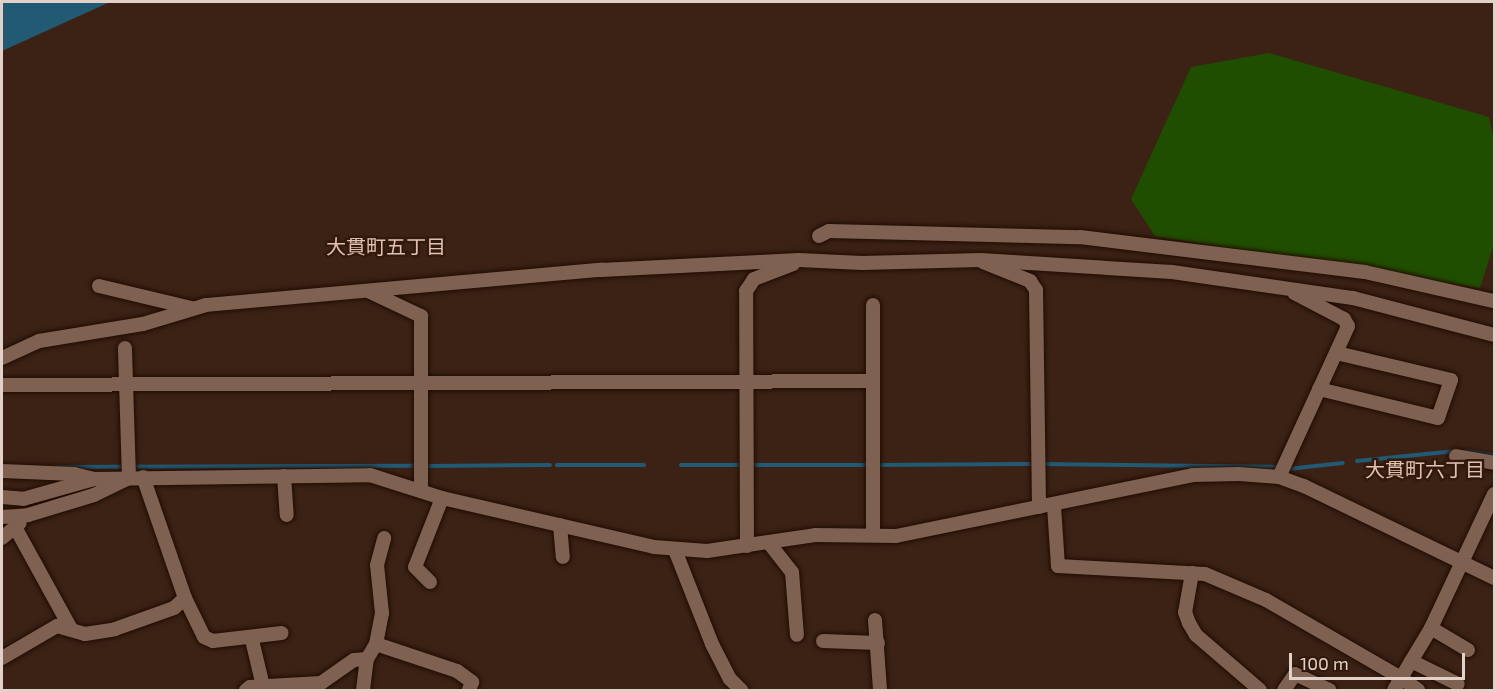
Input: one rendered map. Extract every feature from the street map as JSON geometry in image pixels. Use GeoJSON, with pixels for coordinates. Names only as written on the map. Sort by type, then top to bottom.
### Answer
{"type":"FeatureCollection","features":[{"type":"Feature","properties":{"kind":"street"},"geometry":{"type":"LineString","coordinates":[[819,236],[829,231],[1080,237],[1365,272],[1494,301]]}},
{"type":"Feature","properties":{"kind":"street"},"geometry":{"type":"LineString","coordinates":[[747,546],[744,306],[749,283],[799,260]]}},
{"type":"Feature","properties":{"kind":"street"},"geometry":{"type":"LineString","coordinates":[[2,358],[39,341],[143,324],[200,307],[601,270],[799,260],[862,263],[981,260],[1110,266],[1284,287],[1408,310],[1494,335]]}},
{"type":"Feature","properties":{"kind":"street"},"geometry":{"type":"LineString","coordinates":[[981,260],[987,266],[1030,281],[1036,290],[1039,507]]}},
{"type":"Feature","properties":{"kind":"street"},"geometry":{"type":"LineString","coordinates":[[99,286],[200,307]]}},
{"type":"Feature","properties":{"kind":"street"},"geometry":{"type":"LineString","coordinates":[[1279,477],[1348,326],[1344,319],[1284,287]]}},
{"type":"Feature","properties":{"kind":"street"},"geometry":{"type":"LineString","coordinates":[[366,290],[421,316],[423,381],[421,491]]}},
{"type":"Feature","properties":{"kind":"street"},"geometry":{"type":"LineString","coordinates":[[873,305],[873,536]]}},
{"type":"Feature","properties":{"kind":"street"},"geometry":{"type":"LineString","coordinates":[[125,348],[126,384],[136,477],[185,598],[204,637],[213,641],[252,640],[282,633]]}},
{"type":"Feature","properties":{"kind":"street"},"geometry":{"type":"LineString","coordinates":[[1319,389],[1438,418],[1451,380],[1337,353]]}},
{"type":"Feature","properties":{"kind":"street"},"geometry":{"type":"LineString","coordinates":[[2,385],[423,381],[872,381]]}},
{"type":"Feature","properties":{"kind":"street"},"geometry":{"type":"LineString","coordinates":[[1456,456],[1494,463]]}},
{"type":"Feature","properties":{"kind":"street"},"geometry":{"type":"LineString","coordinates":[[2,471],[74,474],[94,479]]}},
{"type":"Feature","properties":{"kind":"street"},"geometry":{"type":"LineString","coordinates":[[2,497],[23,499],[94,479],[370,475],[442,498],[675,550],[747,546],[815,535],[896,536],[1039,507],[1054,506],[1193,475],[1279,477],[1342,502],[1494,578]]}},
{"type":"Feature","properties":{"kind":"street"},"geometry":{"type":"LineString","coordinates":[[284,476],[287,515]]}},
{"type":"Feature","properties":{"kind":"street"},"geometry":{"type":"LineString","coordinates":[[2,517],[28,515],[94,495],[136,477]]}},
{"type":"Feature","properties":{"kind":"street"},"geometry":{"type":"LineString","coordinates":[[1397,684],[1431,628],[1494,494]]}},
{"type":"Feature","properties":{"kind":"street"},"geometry":{"type":"LineString","coordinates":[[430,582],[415,567],[442,498]]}},
{"type":"Feature","properties":{"kind":"street"},"geometry":{"type":"LineString","coordinates":[[1054,506],[1058,566],[1205,574],[1266,600],[1397,684],[1418,690]]}},
{"type":"Feature","properties":{"kind":"street"},"geometry":{"type":"LineString","coordinates":[[2,538],[28,515]]}},
{"type":"Feature","properties":{"kind":"street"},"geometry":{"type":"LineString","coordinates":[[560,525],[563,557]]}},
{"type":"Feature","properties":{"kind":"street"},"geometry":{"type":"LineString","coordinates":[[15,527],[71,629]]}},
{"type":"Feature","properties":{"kind":"street"},"geometry":{"type":"LineString","coordinates":[[363,690],[367,659],[376,644],[382,604],[377,565],[384,538]]}},
{"type":"Feature","properties":{"kind":"street"},"geometry":{"type":"LineString","coordinates":[[769,543],[792,572],[797,635]]}},
{"type":"Feature","properties":{"kind":"street"},"geometry":{"type":"LineString","coordinates":[[675,550],[712,644],[730,679],[741,690]]}},
{"type":"Feature","properties":{"kind":"street"},"geometry":{"type":"LineString","coordinates":[[1192,573],[1185,612],[1189,623],[1197,635],[1260,690]]}},
{"type":"Feature","properties":{"kind":"street"},"geometry":{"type":"LineString","coordinates":[[2,658],[50,629],[71,629],[85,633],[115,629],[174,608],[185,598]]}},
{"type":"Feature","properties":{"kind":"street"},"geometry":{"type":"LineString","coordinates":[[875,620],[880,690]]}},
{"type":"Feature","properties":{"kind":"street"},"geometry":{"type":"LineString","coordinates":[[1431,628],[1468,650]]}},
{"type":"Feature","properties":{"kind":"street"},"geometry":{"type":"LineString","coordinates":[[252,640],[263,686]]}},
{"type":"Feature","properties":{"kind":"street"},"geometry":{"type":"LineString","coordinates":[[823,641],[878,643]]}},
{"type":"Feature","properties":{"kind":"street"},"geometry":{"type":"LineString","coordinates":[[376,644],[457,671],[472,682],[469,690]]}},
{"type":"Feature","properties":{"kind":"street"},"geometry":{"type":"LineString","coordinates":[[246,690],[263,686],[320,687],[354,660],[367,659]]}},
{"type":"Feature","properties":{"kind":"street"},"geometry":{"type":"LineString","coordinates":[[1411,661],[1458,684]]}},
{"type":"Feature","properties":{"kind":"street"},"geometry":{"type":"LineString","coordinates":[[1284,690],[1295,674],[1330,690]]}},
{"type":"Feature","properties":{"kind":"green space"},"geometry":{"type":"Polygon","coordinates":[[[1269,53],[1489,117],[1494,141],[1494,244],[1480,288],[1155,236],[1131,199],[1191,67],[1269,53]]]}},
{"type":"Feature","properties":{"kind":"water"},"geometry":{"type":"Polygon","coordinates":[[[2,2],[110,2],[2,51],[2,2]]]}},
{"type":"Feature","properties":{"kind":"waterway"},"geometry":{"type":"LineString","coordinates":[[1357,461],[1455,451]]}},
{"type":"Feature","properties":{"kind":"waterway"},"geometry":{"type":"LineString","coordinates":[[1466,451],[1494,455]]}},
{"type":"Feature","properties":{"kind":"waterway"},"geometry":{"type":"LineString","coordinates":[[1288,469],[1343,463]]}},
{"type":"Feature","properties":{"kind":"waterway"},"geometry":{"type":"LineString","coordinates":[[876,465],[1034,464]]}},
{"type":"Feature","properties":{"kind":"waterway"},"geometry":{"type":"LineString","coordinates":[[1041,464],[1278,467]]}},
{"type":"Feature","properties":{"kind":"waterway"},"geometry":{"type":"LineString","coordinates":[[427,466],[550,465]]}},
{"type":"Feature","properties":{"kind":"waterway"},"geometry":{"type":"LineString","coordinates":[[557,465],[644,465]]}},
{"type":"Feature","properties":{"kind":"waterway"},"geometry":{"type":"LineString","coordinates":[[681,465],[740,465]]}},
{"type":"Feature","properties":{"kind":"waterway"},"geometry":{"type":"LineString","coordinates":[[753,465],[869,465]]}},
{"type":"Feature","properties":{"kind":"waterway"},"geometry":{"type":"LineString","coordinates":[[56,467],[415,466]]}},
{"type":"Feature","properties":{"kind":"district","name":"大貫町五丁目"},"geometry":{"type":"Point","coordinates":[386,246]}},
{"type":"Feature","properties":{"kind":"district","name":"大貫町六丁目"},"geometry":{"type":"Point","coordinates":[1425,469]}}]}
